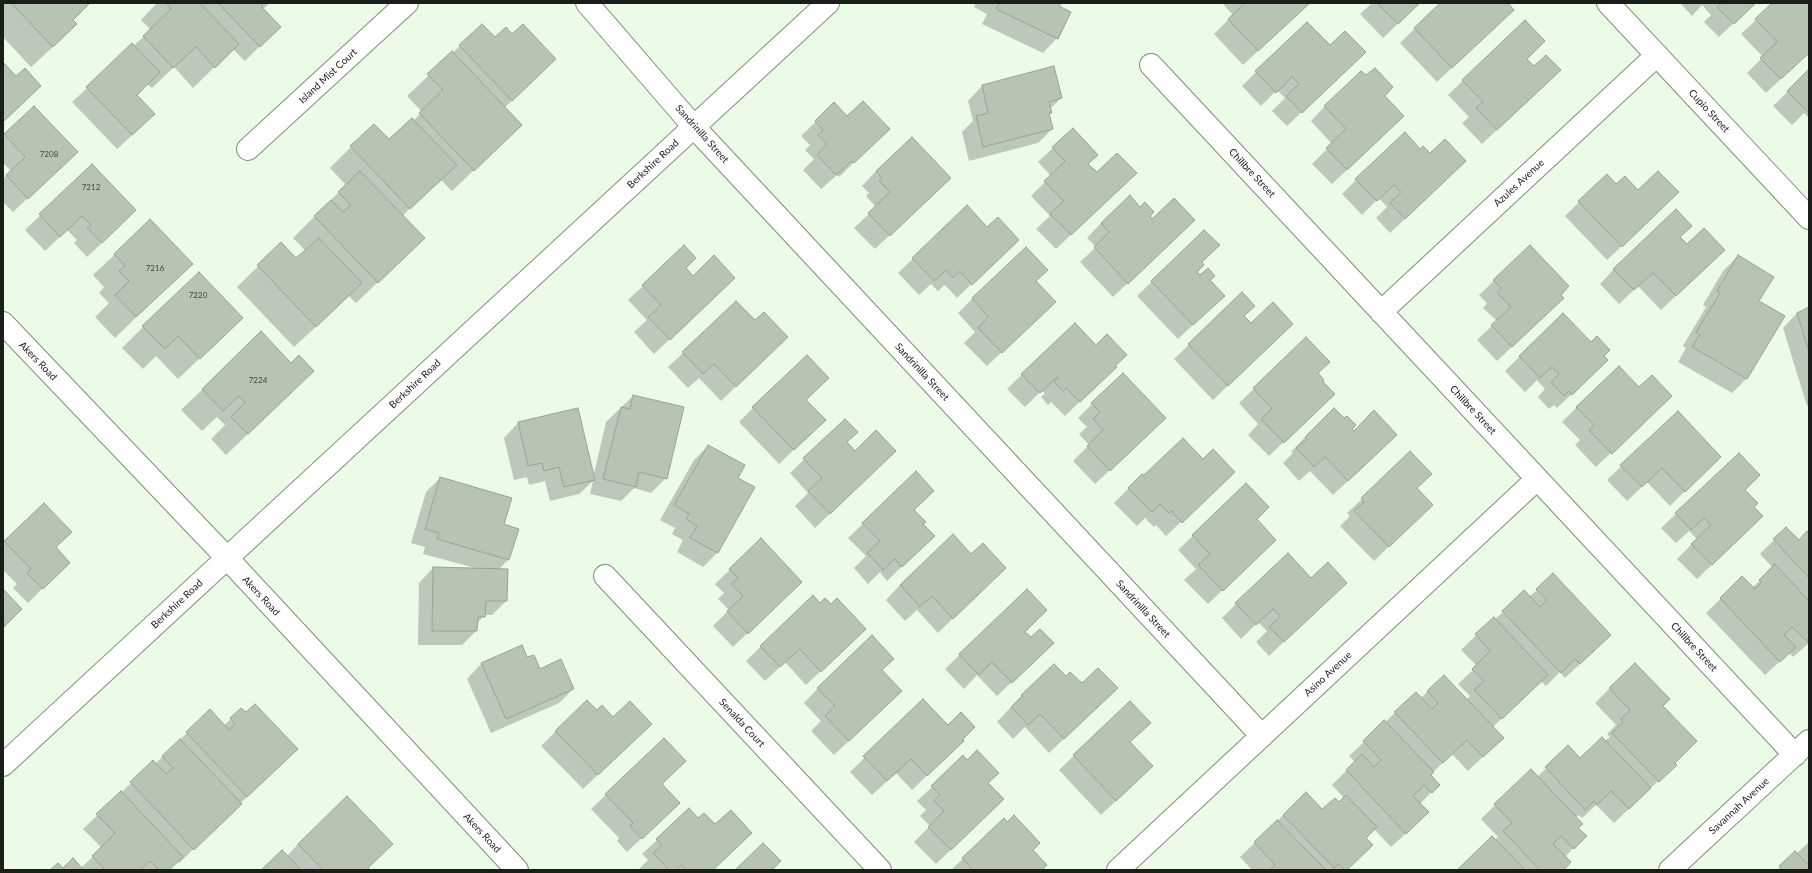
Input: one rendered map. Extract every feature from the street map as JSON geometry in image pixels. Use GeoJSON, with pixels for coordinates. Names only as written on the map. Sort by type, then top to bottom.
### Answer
{"type":"FeatureCollection","features":[{"type":"Feature","properties":{"kind":"street","name":"Island Mist Court"},"geometry":{"type":"LineString","coordinates":[[248,149],[407,3]]}},
{"type":"Feature","properties":{"kind":"street","name":"Sandrinilla Street"},"geometry":{"type":"LineString","coordinates":[[587,3],[694,127],[1262,736]]}},
{"type":"Feature","properties":{"kind":"street","name":"Berkshire Road"},"geometry":{"type":"LineString","coordinates":[[3,765],[828,3]]}},
{"type":"Feature","properties":{"kind":"street","name":"Cupio Street"},"geometry":{"type":"LineString","coordinates":[[1608,3],[1809,218]]}},
{"type":"Feature","properties":{"kind":"street","name":"Azules Avenue"},"geometry":{"type":"LineString","coordinates":[[1381,312],[1657,55]]}},
{"type":"Feature","properties":{"kind":"street","name":"Chilibre Street"},"geometry":{"type":"LineString","coordinates":[[1151,65],[1537,479],[1802,748]]}},
{"type":"Feature","properties":{"kind":"street","name":"Akers Road"},"geometry":{"type":"LineString","coordinates":[[3,323],[227,558],[511,868]]}},
{"type":"Feature","properties":{"kind":"street","name":"Asino Avenue"},"geometry":{"type":"LineString","coordinates":[[1118,870],[1537,479]]}},
{"type":"Feature","properties":{"kind":"street","name":"Senalda Court"},"geometry":{"type":"LineString","coordinates":[[605,576],[880,870]]}},
{"type":"Feature","properties":{"kind":"street","name":"Savannah Avenue"},"geometry":{"type":"LineString","coordinates":[[1670,870],[1802,748]]}},
{"type":"Feature","properties":{"kind":"building"},"geometry":{"type":"Polygon","coordinates":[[[11,3],[90,3],[73,20],[77,24],[53,47],[11,3]]]}},
{"type":"Feature","properties":{"kind":"building"},"geometry":{"type":"Polygon","coordinates":[[[166,3],[200,3],[239,44],[215,68],[196,47],[173,68],[143,36],[171,9],[166,3]]]}},
{"type":"Feature","properties":{"kind":"building"},"geometry":{"type":"Polygon","coordinates":[[[218,3],[264,3],[261,6],[281,27],[260,47],[218,3]]]}},
{"type":"Feature","properties":{"kind":"building"},"geometry":{"type":"Polygon","coordinates":[[[999,3],[1061,3],[1059,6],[1071,12],[1058,39],[996,9],[999,3]]]}},
{"type":"Feature","properties":{"kind":"building"},"geometry":{"type":"Polygon","coordinates":[[[1245,3],[1310,3],[1258,51],[1228,19],[1245,3]]]}},
{"type":"Feature","properties":{"kind":"building"},"geometry":{"type":"Polygon","coordinates":[[[1377,3],[1420,3],[1398,24],[1377,3]]]}},
{"type":"Feature","properties":{"kind":"building"},"geometry":{"type":"Polygon","coordinates":[[[1440,3],[1508,3],[1514,10],[1452,68],[1414,28],[1440,3]]]}},
{"type":"Feature","properties":{"kind":"building"},"geometry":{"type":"Polygon","coordinates":[[[1722,3],[1756,3],[1734,24],[1717,7],[1722,3]]]}},
{"type":"Feature","properties":{"kind":"building"},"geometry":{"type":"Polygon","coordinates":[[[1772,3],[1809,4],[1809,53],[1781,79],[1760,58],[1777,42],[1755,19],[1772,3]]]}},
{"type":"Feature","properties":{"kind":"building"},"geometry":{"type":"Polygon","coordinates":[[[1525,20],[1545,41],[1527,59],[1534,66],[1546,55],[1561,70],[1497,130],[1476,108],[1483,102],[1462,80],[1525,20]]]}},
{"type":"Feature","properties":{"kind":"building"},"geometry":{"type":"Polygon","coordinates":[[[1307,22],[1330,45],[1345,31],[1366,52],[1302,113],[1286,96],[1299,84],[1292,77],[1276,93],[1255,71],[1307,22]]]}},
{"type":"Feature","properties":{"kind":"building"},"geometry":{"type":"Polygon","coordinates":[[[482,24],[495,37],[506,27],[512,34],[523,24],[556,59],[512,101],[459,45],[482,24]]]}},
{"type":"Feature","properties":{"kind":"building"},"geometry":{"type":"Polygon","coordinates":[[[132,43],[160,72],[137,95],[155,114],[132,135],[86,87],[132,43]]]}},
{"type":"Feature","properties":{"kind":"building"},"geometry":{"type":"Polygon","coordinates":[[[452,51],[522,125],[474,171],[419,113],[443,90],[427,74],[452,51]]]}},
{"type":"Feature","properties":{"kind":"building"},"geometry":{"type":"Polygon","coordinates":[[[3,62],[16,76],[25,68],[41,86],[3,122],[3,62]]]}},
{"type":"Feature","properties":{"kind":"building"},"geometry":{"type":"Polygon","coordinates":[[[1054,66],[1062,98],[1049,102],[1052,113],[1049,113],[1053,129],[983,147],[976,116],[988,113],[982,85],[1054,66]]]}},
{"type":"Feature","properties":{"kind":"building"},"geometry":{"type":"Polygon","coordinates":[[[1375,68],[1393,87],[1385,96],[1404,116],[1347,170],[1326,148],[1346,129],[1324,106],[1361,71],[1366,75],[1375,68]]]}},
{"type":"Feature","properties":{"kind":"building"},"geometry":{"type":"Polygon","coordinates":[[[1809,69],[1809,109],[1807,111],[1787,91],[1809,69]]]}},
{"type":"Feature","properties":{"kind":"building"},"geometry":{"type":"Polygon","coordinates":[[[863,101],[890,129],[854,163],[852,161],[836,175],[817,155],[827,144],[818,135],[823,130],[815,121],[834,102],[847,116],[863,101]]]}},
{"type":"Feature","properties":{"kind":"building"},"geometry":{"type":"Polygon","coordinates":[[[34,106],[78,152],[28,199],[6,175],[25,157],[4,134],[34,106]]]}},
{"type":"Feature","properties":{"kind":"building"},"geometry":{"type":"Polygon","coordinates":[[[412,118],[457,165],[410,209],[350,146],[374,124],[389,139],[412,118]]]}},
{"type":"Feature","properties":{"kind":"building"},"geometry":{"type":"Polygon","coordinates":[[[1073,128],[1098,155],[1088,164],[1097,172],[1117,153],[1137,173],[1071,235],[1050,214],[1064,201],[1044,181],[1065,161],[1052,147],[1073,128]]]}},
{"type":"Feature","properties":{"kind":"building"},"geometry":{"type":"Polygon","coordinates":[[[1405,132],[1420,149],[1423,146],[1430,153],[1445,139],[1466,161],[1405,219],[1390,203],[1401,192],[1394,185],[1377,201],[1355,179],[1405,132]]]}},
{"type":"Feature","properties":{"kind":"building"},"geometry":{"type":"Polygon","coordinates":[[[912,137],[951,178],[890,236],[868,213],[890,192],[879,181],[882,178],[876,171],[912,137]]]}},
{"type":"Feature","properties":{"kind":"building"},"geometry":{"type":"Polygon","coordinates":[[[92,164],[136,210],[102,243],[87,228],[91,225],[82,216],[60,237],[39,214],[92,164]]]}},
{"type":"Feature","properties":{"kind":"building"},"geometry":{"type":"Polygon","coordinates":[[[360,171],[425,238],[378,283],[314,216],[331,200],[343,212],[351,205],[338,192],[360,171]]]}},
{"type":"Feature","properties":{"kind":"building"},"geometry":{"type":"Polygon","coordinates":[[[1658,171],[1679,192],[1622,247],[1578,201],[1607,174],[1616,184],[1625,176],[1638,190],[1658,171]]]}},
{"type":"Feature","properties":{"kind":"building"},"geometry":{"type":"Polygon","coordinates":[[[1130,195],[1140,207],[1145,202],[1154,212],[1150,216],[1152,219],[1174,198],[1195,220],[1128,284],[1094,247],[1109,232],[1101,223],[1130,195]]]}},
{"type":"Feature","properties":{"kind":"building"},"geometry":{"type":"Polygon","coordinates":[[[967,205],[987,227],[998,217],[1019,240],[972,285],[960,271],[953,278],[946,270],[934,281],[912,258],[967,205]]]}},
{"type":"Feature","properties":{"kind":"building"},"geometry":{"type":"Polygon","coordinates":[[[1676,209],[1692,226],[1680,237],[1687,244],[1704,228],[1725,250],[1676,296],[1653,273],[1634,290],[1613,269],[1676,209]]]}},
{"type":"Feature","properties":{"kind":"building"},"geometry":{"type":"Polygon","coordinates":[[[150,219],[193,264],[136,317],[115,295],[129,281],[119,271],[125,266],[114,254],[150,219]]]}},
{"type":"Feature","properties":{"kind":"building"},"geometry":{"type":"Polygon","coordinates":[[[1204,230],[1220,245],[1202,262],[1204,265],[1197,272],[1200,275],[1208,268],[1215,276],[1210,280],[1225,296],[1193,325],[1151,281],[1204,230]]]}},
{"type":"Feature","properties":{"kind":"building"},"geometry":{"type":"Polygon","coordinates":[[[319,238],[362,283],[316,327],[257,265],[281,242],[296,258],[319,238]]]}},
{"type":"Feature","properties":{"kind":"building"},"geometry":{"type":"Polygon","coordinates":[[[684,245],[696,258],[686,268],[693,276],[714,255],[735,278],[670,340],[648,317],[661,305],[642,285],[684,245]]]}},
{"type":"Feature","properties":{"kind":"building"},"geometry":{"type":"Polygon","coordinates":[[[1530,245],[1569,286],[1561,295],[1564,298],[1512,347],[1491,325],[1511,307],[1497,293],[1501,288],[1493,280],[1530,245]]]}},
{"type":"Feature","properties":{"kind":"building"},"geometry":{"type":"Polygon","coordinates":[[[1026,247],[1048,270],[1036,281],[1056,302],[1002,353],[978,328],[988,317],[972,298],[1026,247]]]}},
{"type":"Feature","properties":{"kind":"building"},"geometry":{"type":"Polygon","coordinates":[[[1738,255],[1774,277],[1759,301],[1785,316],[1747,379],[1692,347],[1700,334],[1696,332],[1720,293],[1717,291],[1738,255]]]}},
{"type":"Feature","properties":{"kind":"building"},"geometry":{"type":"Polygon","coordinates":[[[199,272],[243,318],[200,359],[178,336],[165,349],[142,326],[199,272]]]}},
{"type":"Feature","properties":{"kind":"building"},"geometry":{"type":"Polygon","coordinates":[[[1242,292],[1255,306],[1244,316],[1251,323],[1273,302],[1293,324],[1228,386],[1188,344],[1242,292]]]}},
{"type":"Feature","properties":{"kind":"building"},"geometry":{"type":"Polygon","coordinates":[[[736,301],[755,320],[764,312],[788,337],[736,387],[714,364],[703,374],[682,352],[736,301]]]}},
{"type":"Feature","properties":{"kind":"building"},"geometry":{"type":"Polygon","coordinates":[[[1809,307],[1809,352],[1797,313],[1809,307]]]}},
{"type":"Feature","properties":{"kind":"building"},"geometry":{"type":"Polygon","coordinates":[[[1563,313],[1591,342],[1597,336],[1610,350],[1604,356],[1608,360],[1572,395],[1569,391],[1564,396],[1551,382],[1559,374],[1552,367],[1540,378],[1519,356],[1563,313]]]}},
{"type":"Feature","properties":{"kind":"building"},"geometry":{"type":"Polygon","coordinates":[[[1075,323],[1096,345],[1107,334],[1127,355],[1115,366],[1117,367],[1080,402],[1066,388],[1063,391],[1054,382],[1058,378],[1057,377],[1040,393],[1021,374],[1075,323]]]}},
{"type":"Feature","properties":{"kind":"building"},"geometry":{"type":"Polygon","coordinates":[[[261,331],[291,363],[299,355],[314,371],[248,434],[231,417],[245,403],[239,396],[223,411],[202,389],[261,331]]]}},
{"type":"Feature","properties":{"kind":"building"},"geometry":{"type":"Polygon","coordinates":[[[1306,337],[1330,362],[1318,373],[1324,380],[1323,382],[1335,394],[1284,443],[1261,419],[1272,409],[1253,388],[1306,337]]]}},
{"type":"Feature","properties":{"kind":"building"},"geometry":{"type":"Polygon","coordinates":[[[807,355],[829,378],[806,400],[826,420],[794,450],[752,407],[807,355]]]}},
{"type":"Feature","properties":{"kind":"building"},"geometry":{"type":"Polygon","coordinates":[[[1619,366],[1639,387],[1652,375],[1672,396],[1612,454],[1589,430],[1594,425],[1576,407],[1619,366]]]}},
{"type":"Feature","properties":{"kind":"building"},"geometry":{"type":"Polygon","coordinates":[[[1123,373],[1166,418],[1110,471],[1087,446],[1103,430],[1093,419],[1100,412],[1091,403],[1123,373]]]}},
{"type":"Feature","properties":{"kind":"building"},"geometry":{"type":"Polygon","coordinates":[[[633,395],[684,407],[667,479],[639,472],[636,487],[603,479],[621,407],[630,409],[633,395]]]}},
{"type":"Feature","properties":{"kind":"building"},"geometry":{"type":"Polygon","coordinates":[[[578,408],[595,480],[564,487],[559,467],[544,471],[542,463],[528,466],[518,422],[578,408]]]}},
{"type":"Feature","properties":{"kind":"building"},"geometry":{"type":"Polygon","coordinates":[[[1334,408],[1344,418],[1347,416],[1356,425],[1352,429],[1354,431],[1374,410],[1397,435],[1348,481],[1325,457],[1314,467],[1296,448],[1307,439],[1305,437],[1334,408]]]}},
{"type":"Feature","properties":{"kind":"building"},"geometry":{"type":"Polygon","coordinates":[[[1678,411],[1721,457],[1685,492],[1662,468],[1642,487],[1620,465],[1678,411]]]}},
{"type":"Feature","properties":{"kind":"building"},"geometry":{"type":"Polygon","coordinates":[[[845,419],[858,432],[847,442],[855,451],[876,430],[896,451],[830,514],[808,491],[822,478],[803,458],[845,419]]]}},
{"type":"Feature","properties":{"kind":"building"},"geometry":{"type":"Polygon","coordinates":[[[1183,438],[1203,459],[1213,449],[1235,472],[1182,523],[1171,511],[1169,513],[1160,504],[1152,512],[1128,488],[1183,438]]]}},
{"type":"Feature","properties":{"kind":"building"},"geometry":{"type":"Polygon","coordinates":[[[708,445],[745,465],[738,478],[755,487],[718,553],[690,538],[697,526],[686,519],[689,514],[674,505],[708,445]]]}},
{"type":"Feature","properties":{"kind":"building"},"geometry":{"type":"Polygon","coordinates":[[[1410,451],[1432,474],[1417,488],[1433,505],[1389,547],[1354,511],[1364,502],[1361,498],[1410,451]]]}},
{"type":"Feature","properties":{"kind":"building"},"geometry":{"type":"Polygon","coordinates":[[[1739,453],[1760,475],[1745,490],[1758,503],[1754,507],[1763,516],[1712,565],[1691,544],[1711,525],[1704,518],[1691,530],[1675,513],[1739,453]]]}},
{"type":"Feature","properties":{"kind":"building"},"geometry":{"type":"Polygon","coordinates":[[[916,471],[934,491],[914,510],[926,522],[923,524],[935,536],[902,567],[895,559],[883,570],[867,553],[880,541],[862,523],[916,471]]]}},
{"type":"Feature","properties":{"kind":"building"},"geometry":{"type":"Polygon","coordinates":[[[440,477],[512,498],[504,524],[519,529],[509,560],[437,539],[439,533],[425,529],[440,477]]]}},
{"type":"Feature","properties":{"kind":"building"},"geometry":{"type":"Polygon","coordinates":[[[1246,483],[1269,507],[1257,519],[1276,540],[1223,591],[1198,565],[1210,554],[1192,535],[1246,483]]]}},
{"type":"Feature","properties":{"kind":"building"},"geometry":{"type":"Polygon","coordinates":[[[44,503],[72,532],[56,547],[70,563],[43,589],[27,573],[31,569],[4,541],[44,503]]]}},
{"type":"Feature","properties":{"kind":"building"},"geometry":{"type":"Polygon","coordinates":[[[1786,527],[1799,540],[1807,531],[1809,533],[1809,578],[1773,539],[1786,527]]]}},
{"type":"Feature","properties":{"kind":"building"},"geometry":{"type":"Polygon","coordinates":[[[953,534],[971,554],[983,543],[1006,568],[953,619],[932,596],[920,607],[900,585],[953,534]]]}},
{"type":"Feature","properties":{"kind":"building"},"geometry":{"type":"Polygon","coordinates":[[[761,538],[802,582],[748,634],[727,611],[743,596],[731,584],[738,578],[729,569],[761,538]]]}},
{"type":"Feature","properties":{"kind":"building"},"geometry":{"type":"Polygon","coordinates":[[[1288,553],[1311,578],[1328,562],[1347,583],[1284,642],[1269,627],[1281,616],[1273,609],[1256,625],[1235,603],[1288,553]]]}},
{"type":"Feature","properties":{"kind":"building"},"geometry":{"type":"Polygon","coordinates":[[[1775,564],[1809,601],[1809,643],[1792,627],[1784,635],[1796,647],[1780,662],[1720,598],[1742,576],[1755,589],[1762,582],[1759,580],[1775,564]]]}},
{"type":"Feature","properties":{"kind":"building"},"geometry":{"type":"Polygon","coordinates":[[[433,567],[508,569],[507,601],[486,601],[485,617],[478,617],[477,631],[432,631],[433,567]]]}},
{"type":"Feature","properties":{"kind":"building"},"geometry":{"type":"Polygon","coordinates":[[[1553,573],[1611,635],[1580,664],[1575,659],[1561,673],[1502,611],[1524,590],[1540,607],[1547,600],[1536,589],[1553,573]]]}},
{"type":"Feature","properties":{"kind":"building"},"geometry":{"type":"Polygon","coordinates":[[[3,589],[22,609],[3,628],[3,589]]]}},
{"type":"Feature","properties":{"kind":"building"},"geometry":{"type":"Polygon","coordinates":[[[1027,589],[1047,610],[1025,632],[1031,637],[1040,629],[1054,643],[1012,683],[992,662],[979,675],[959,654],[1027,589]]]}},
{"type":"Feature","properties":{"kind":"building"},"geometry":{"type":"Polygon","coordinates":[[[813,595],[820,603],[825,598],[831,604],[837,598],[866,629],[821,672],[800,649],[780,667],[760,646],[813,595]]]}},
{"type":"Feature","properties":{"kind":"building"},"geometry":{"type":"Polygon","coordinates":[[[1494,617],[1548,675],[1502,719],[1474,690],[1484,681],[1472,669],[1490,651],[1475,634],[1494,617]]]}},
{"type":"Feature","properties":{"kind":"building"},"geometry":{"type":"Polygon","coordinates":[[[872,635],[894,659],[882,670],[902,691],[849,741],[825,716],[835,706],[817,688],[872,635]]]}},
{"type":"Feature","properties":{"kind":"building"},"geometry":{"type":"Polygon","coordinates":[[[522,645],[527,657],[534,655],[540,669],[561,659],[574,689],[506,719],[481,663],[522,645]]]}},
{"type":"Feature","properties":{"kind":"building"},"geometry":{"type":"Polygon","coordinates":[[[1635,663],[1670,699],[1663,706],[1697,741],[1675,763],[1677,765],[1659,782],[1612,733],[1623,722],[1621,719],[1630,710],[1609,688],[1635,663]]]}},
{"type":"Feature","properties":{"kind":"building"},"geometry":{"type":"Polygon","coordinates":[[[1054,664],[1066,676],[1070,672],[1082,683],[1098,668],[1118,688],[1064,739],[1040,714],[1028,725],[1011,707],[1023,696],[1021,695],[1054,664]]]}},
{"type":"Feature","properties":{"kind":"building"},"geometry":{"type":"Polygon","coordinates":[[[1444,675],[1504,738],[1483,757],[1467,740],[1443,763],[1394,712],[1416,692],[1432,709],[1438,703],[1427,691],[1444,675]]]}},
{"type":"Feature","properties":{"kind":"building"},"geometry":{"type":"Polygon","coordinates":[[[923,699],[948,725],[961,712],[975,727],[963,739],[964,741],[927,776],[911,759],[887,781],[863,756],[923,699]]]}},
{"type":"Feature","properties":{"kind":"building"},"geometry":{"type":"Polygon","coordinates":[[[587,700],[597,710],[602,705],[613,717],[630,701],[652,724],[598,775],[555,731],[587,700]]]}},
{"type":"Feature","properties":{"kind":"building"},"geometry":{"type":"Polygon","coordinates":[[[1130,701],[1151,723],[1130,742],[1153,766],[1116,801],[1073,755],[1130,701]]]}},
{"type":"Feature","properties":{"kind":"building"},"geometry":{"type":"Polygon","coordinates":[[[255,704],[298,749],[247,797],[186,732],[210,709],[229,730],[235,724],[230,718],[241,708],[246,712],[255,704]]]}},
{"type":"Feature","properties":{"kind":"building"},"geometry":{"type":"Polygon","coordinates":[[[1384,720],[1434,772],[1431,775],[1440,785],[1432,793],[1424,785],[1413,796],[1429,812],[1406,834],[1346,770],[1362,754],[1374,767],[1381,760],[1363,741],[1384,720]]]}},
{"type":"Feature","properties":{"kind":"building"},"geometry":{"type":"Polygon","coordinates":[[[1602,737],[1651,788],[1629,809],[1611,791],[1597,805],[1594,801],[1585,810],[1545,767],[1568,745],[1580,758],[1602,737]]]}},
{"type":"Feature","properties":{"kind":"building"},"geometry":{"type":"Polygon","coordinates":[[[664,738],[686,761],[662,784],[680,803],[642,839],[630,826],[633,823],[605,794],[664,738]]]}},
{"type":"Feature","properties":{"kind":"building"},"geometry":{"type":"Polygon","coordinates":[[[180,739],[242,804],[194,850],[130,782],[153,760],[166,774],[173,768],[162,756],[180,739]]]}},
{"type":"Feature","properties":{"kind":"building"},"geometry":{"type":"Polygon","coordinates":[[[977,750],[999,773],[988,783],[1004,799],[951,850],[928,827],[944,811],[934,801],[940,795],[931,786],[963,755],[967,760],[977,750]]]}},
{"type":"Feature","properties":{"kind":"building"},"geometry":{"type":"Polygon","coordinates":[[[1531,769],[1583,824],[1578,828],[1587,836],[1574,849],[1561,836],[1553,844],[1571,862],[1564,870],[1540,870],[1503,831],[1512,823],[1494,804],[1531,769]]]}},
{"type":"Feature","properties":{"kind":"building"},"geometry":{"type":"Polygon","coordinates":[[[121,791],[183,857],[169,870],[159,870],[150,861],[140,870],[105,870],[92,856],[115,833],[96,814],[121,791]]]}},
{"type":"Feature","properties":{"kind":"building"},"geometry":{"type":"Polygon","coordinates":[[[1306,792],[1322,809],[1335,798],[1339,802],[1346,795],[1377,827],[1366,838],[1373,845],[1347,870],[1339,864],[1334,868],[1283,815],[1306,792]]]}},
{"type":"Feature","properties":{"kind":"building"},"geometry":{"type":"Polygon","coordinates":[[[347,796],[393,844],[368,868],[370,870],[323,870],[298,844],[347,796]]]}},
{"type":"Feature","properties":{"kind":"building"},"geometry":{"type":"Polygon","coordinates":[[[689,808],[698,818],[704,813],[715,824],[731,810],[752,833],[713,870],[686,870],[681,865],[676,870],[669,870],[653,853],[662,845],[656,839],[689,808]]]}},
{"type":"Feature","properties":{"kind":"building"},"geometry":{"type":"Polygon","coordinates":[[[1014,815],[1040,843],[1033,850],[1047,865],[1042,870],[973,870],[962,858],[1004,818],[1007,822],[1014,815]]]}},
{"type":"Feature","properties":{"kind":"building"},"geometry":{"type":"Polygon","coordinates":[[[1277,820],[1326,870],[1270,870],[1275,865],[1254,842],[1277,820]]]}},
{"type":"Feature","properties":{"kind":"building"},"geometry":{"type":"Polygon","coordinates":[[[1492,836],[1525,870],[1457,870],[1492,836]]]}},
{"type":"Feature","properties":{"kind":"building"},"geometry":{"type":"Polygon","coordinates":[[[763,843],[781,861],[772,870],[735,870],[763,843]]]}},
{"type":"Feature","properties":{"kind":"building"},"geometry":{"type":"Polygon","coordinates":[[[282,850],[301,870],[261,870],[282,850]]]}},
{"type":"Feature","properties":{"kind":"building"},"geometry":{"type":"Polygon","coordinates":[[[1795,851],[1809,866],[1809,870],[1783,870],[1779,866],[1795,851]]]}},
{"type":"Feature","properties":{"kind":"building"},"geometry":{"type":"Polygon","coordinates":[[[73,858],[84,870],[50,870],[58,863],[63,868],[73,858]]]}}]}
